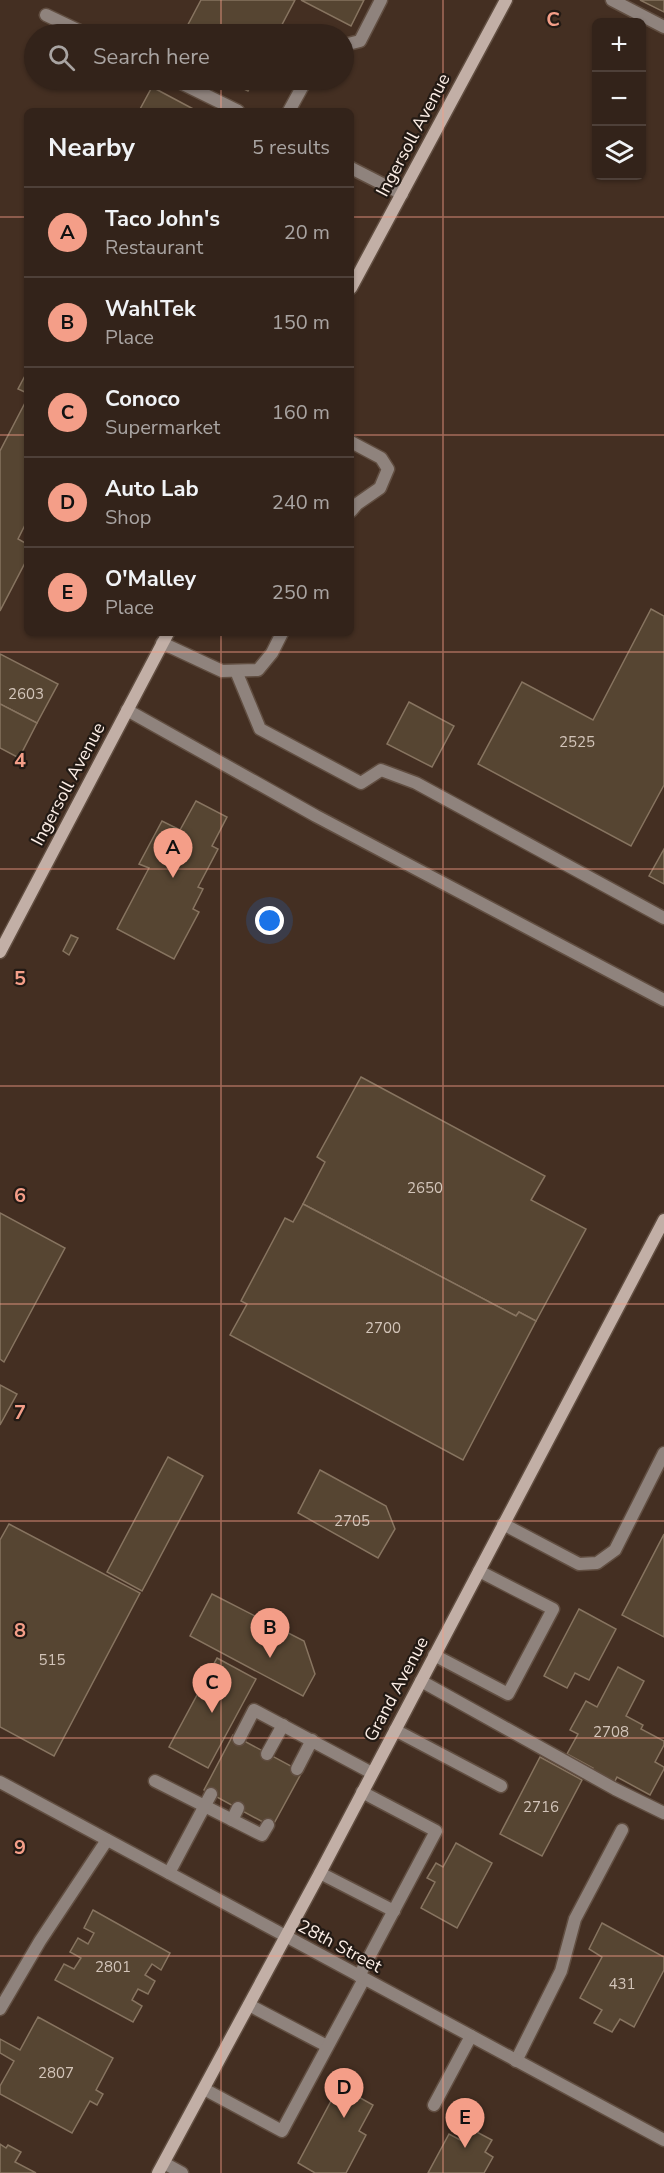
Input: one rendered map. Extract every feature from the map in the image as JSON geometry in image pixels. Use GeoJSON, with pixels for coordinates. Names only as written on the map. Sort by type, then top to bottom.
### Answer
{"type":"FeatureCollection","features":[{"type":"Feature","properties":{"kind":"main road","name":"Ingersoll Avenue"},"geometry":{"type":"LineString","coordinates":[[354,282],[506,0]]}},
{"type":"Feature","properties":{"kind":"main road","name":"Ingersoll Avenue"},"geometry":{"type":"LineString","coordinates":[[0,952],[165,638]]}},
{"type":"Feature","properties":{"kind":"main road","name":"Grand Avenue"},"geometry":{"type":"LineString","coordinates":[[161,2168],[320,1873],[664,1220]]}},
{"type":"Feature","properties":{"kind":"street"},"geometry":{"type":"LineString","coordinates":[[354,42],[360,40],[381,0]]}},
{"type":"Feature","properties":{"kind":"street"},"geometry":{"type":"LineString","coordinates":[[612,0],[664,27]]}},
{"type":"Feature","properties":{"kind":"street"},"geometry":{"type":"LineString","coordinates":[[46,15],[65,24]]}},
{"type":"Feature","properties":{"kind":"street"},"geometry":{"type":"LineString","coordinates":[[195,90],[232,108]]}},
{"type":"Feature","properties":{"kind":"street"},"geometry":{"type":"LineString","coordinates":[[291,108],[301,90]]}},
{"type":"Feature","properties":{"kind":"street"},"geometry":{"type":"LineString","coordinates":[[354,170],[402,194]]}},
{"type":"Feature","properties":{"kind":"street"},"geometry":{"type":"LineString","coordinates":[[354,444],[381,458],[388,469],[380,488],[354,508]]}},
{"type":"Feature","properties":{"kind":"street"},"geometry":{"type":"LineString","coordinates":[[165,638],[222,671],[258,670],[272,653],[280,636]]}},
{"type":"Feature","properties":{"kind":"street"},"geometry":{"type":"LineString","coordinates":[[236,670],[260,729],[362,783],[381,770],[416,783],[664,918]]}},
{"type":"Feature","properties":{"kind":"street"},"geometry":{"type":"LineString","coordinates":[[127,710],[321,818],[664,1000]]}},
{"type":"Feature","properties":{"kind":"street"},"geometry":{"type":"LineString","coordinates":[[503,1524],[579,1564],[597,1563],[615,1550],[664,1453]]}},
{"type":"Feature","properties":{"kind":"street"},"geometry":{"type":"LineString","coordinates":[[434,1655],[508,1694],[553,1608],[479,1571]]}},
{"type":"Feature","properties":{"kind":"street"},"geometry":{"type":"LineString","coordinates":[[421,1681],[615,1789],[664,1813]]}},
{"type":"Feature","properties":{"kind":"street"},"geometry":{"type":"LineString","coordinates":[[239,1739],[254,1710],[372,1773]]}},
{"type":"Feature","properties":{"kind":"street"},"geometry":{"type":"LineString","coordinates":[[267,1754],[283,1725]]}},
{"type":"Feature","properties":{"kind":"street"},"geometry":{"type":"LineString","coordinates":[[395,1730],[501,1786]]}},
{"type":"Feature","properties":{"kind":"street"},"geometry":{"type":"LineString","coordinates":[[297,1770],[312,1740]]}},
{"type":"Feature","properties":{"kind":"street"},"geometry":{"type":"LineString","coordinates":[[155,1781],[205,1806],[235,1814],[262,1836],[268,1825]]}},
{"type":"Feature","properties":{"kind":"street","name":"28th Street"},"geometry":{"type":"LineString","coordinates":[[0,1782],[664,2140]]}},
{"type":"Feature","properties":{"kind":"street"},"geometry":{"type":"LineString","coordinates":[[204,2089],[282,2131],[436,1831],[362,1792]]}},
{"type":"Feature","properties":{"kind":"street"},"geometry":{"type":"LineString","coordinates":[[169,1873],[211,1794]]}},
{"type":"Feature","properties":{"kind":"street"},"geometry":{"type":"LineString","coordinates":[[516,2061],[561,1971],[575,1919],[622,1830]]}},
{"type":"Feature","properties":{"kind":"street"},"geometry":{"type":"LineString","coordinates":[[0,2009],[40,1941],[107,1840]]}},
{"type":"Feature","properties":{"kind":"street"},"geometry":{"type":"LineString","coordinates":[[320,1873],[394,1911]]}},
{"type":"Feature","properties":{"kind":"street"},"geometry":{"type":"LineString","coordinates":[[249,2005],[327,2046]]}},
{"type":"Feature","properties":{"kind":"street"},"geometry":{"type":"LineString","coordinates":[[434,2105],[471,2036]]}},
{"type":"Feature","properties":{"kind":"street"},"geometry":{"type":"LineString","coordinates":[[161,2168],[182,2173]]}},
{"type":"Feature","properties":{"kind":"building"},"geometry":{"type":"Polygon","coordinates":[[[201,0],[295,0],[282,24],[188,24],[201,0]]]}},
{"type":"Feature","properties":{"kind":"building"},"geometry":{"type":"Polygon","coordinates":[[[301,0],[364,0],[352,24],[347,24],[301,0]]]}},
{"type":"Feature","properties":{"kind":"building"},"geometry":{"type":"Polygon","coordinates":[[[640,0],[664,0],[664,12],[640,0]]]}},
{"type":"Feature","properties":{"kind":"building"},"geometry":{"type":"Polygon","coordinates":[[[150,90],[158,90],[191,108],[141,108],[150,90]]]}},
{"type":"Feature","properties":{"kind":"building"},"geometry":{"type":"Polygon","coordinates":[[[24,378],[24,392],[18,389],[24,378]]]}},
{"type":"Feature","properties":{"kind":"building"},"geometry":{"type":"Polygon","coordinates":[[[24,405],[24,527],[18,539],[24,542],[24,565],[0,611],[0,451],[24,405]]]}},
{"type":"Feature","properties":{"kind":"building"},"geometry":{"type":"Polygon","coordinates":[[[651,609],[664,616],[664,785],[631,846],[478,764],[522,682],[593,720],[651,609]]]}},
{"type":"Feature","properties":{"kind":"building"},"geometry":{"type":"Polygon","coordinates":[[[0,654],[58,684],[37,723],[0,704],[0,654]]]}},
{"type":"Feature","properties":{"kind":"building"},"geometry":{"type":"Polygon","coordinates":[[[409,702],[454,726],[432,767],[387,744],[409,702]]]}},
{"type":"Feature","properties":{"kind":"building"},"geometry":{"type":"Polygon","coordinates":[[[0,704],[37,723],[19,758],[0,748],[0,704]]]}},
{"type":"Feature","properties":{"kind":"building"},"geometry":{"type":"Polygon","coordinates":[[[196,801],[227,817],[212,846],[218,849],[198,887],[203,889],[193,909],[199,912],[174,959],[117,929],[149,868],[139,864],[162,821],[180,830],[196,801]]]}},
{"type":"Feature","properties":{"kind":"building"},"geometry":{"type":"Polygon","coordinates":[[[664,849],[664,884],[649,876],[664,849]]]}},
{"type":"Feature","properties":{"kind":"building"},"geometry":{"type":"Polygon","coordinates":[[[71,935],[78,938],[69,955],[63,951],[71,935]]]}},
{"type":"Feature","properties":{"kind":"building"},"geometry":{"type":"Polygon","coordinates":[[[361,1077],[545,1176],[531,1200],[586,1229],[536,1321],[519,1312],[516,1316],[303,1204],[325,1162],[317,1157],[361,1077]]]}},
{"type":"Feature","properties":{"kind":"building"},"geometry":{"type":"Polygon","coordinates":[[[303,1204],[516,1316],[519,1312],[536,1321],[463,1460],[230,1335],[247,1304],[241,1301],[285,1218],[293,1222],[303,1204]]]}},
{"type":"Feature","properties":{"kind":"building"},"geometry":{"type":"Polygon","coordinates":[[[0,1213],[65,1248],[4,1362],[0,1359],[0,1213]]]}},
{"type":"Feature","properties":{"kind":"building"},"geometry":{"type":"Polygon","coordinates":[[[0,1385],[17,1394],[0,1425],[0,1385]]]}},
{"type":"Feature","properties":{"kind":"building"},"geometry":{"type":"Polygon","coordinates":[[[168,1457],[203,1476],[142,1591],[107,1572],[168,1457]]]}},
{"type":"Feature","properties":{"kind":"building"},"geometry":{"type":"Polygon","coordinates":[[[320,1470],[386,1506],[395,1529],[378,1558],[298,1513],[320,1470]]]}},
{"type":"Feature","properties":{"kind":"building"},"geometry":{"type":"Polygon","coordinates":[[[9,1524],[140,1593],[54,1756],[0,1727],[0,1540],[9,1524]]]}},
{"type":"Feature","properties":{"kind":"building"},"geometry":{"type":"Polygon","coordinates":[[[664,1534],[664,1637],[622,1615],[664,1534]]]}},
{"type":"Feature","properties":{"kind":"building"},"geometry":{"type":"Polygon","coordinates":[[[212,1594],[304,1641],[315,1674],[303,1696],[190,1636],[212,1594]]]}},
{"type":"Feature","properties":{"kind":"building"},"geometry":{"type":"Polygon","coordinates":[[[579,1609],[616,1629],[589,1680],[575,1673],[567,1688],[544,1676],[579,1609]]]}},
{"type":"Feature","properties":{"kind":"building"},"geometry":{"type":"Polygon","coordinates":[[[217,1658],[256,1679],[208,1768],[169,1747],[217,1658]]]}},
{"type":"Feature","properties":{"kind":"building"},"geometry":{"type":"Polygon","coordinates":[[[618,1667],[644,1681],[626,1716],[643,1725],[641,1729],[664,1741],[655,1762],[664,1769],[650,1795],[617,1777],[613,1785],[591,1773],[593,1768],[567,1754],[578,1734],[570,1730],[586,1701],[597,1707],[618,1667]]]}},
{"type":"Feature","properties":{"kind":"building"},"geometry":{"type":"Polygon","coordinates":[[[233,1735],[302,1772],[272,1827],[204,1790],[233,1735]]]}},
{"type":"Feature","properties":{"kind":"building"},"geometry":{"type":"Polygon","coordinates":[[[540,1757],[582,1780],[542,1856],[500,1834],[540,1757]]]}},
{"type":"Feature","properties":{"kind":"building"},"geometry":{"type":"Polygon","coordinates":[[[456,1843],[492,1863],[457,1928],[421,1908],[435,1882],[427,1878],[436,1863],[443,1867],[456,1843]]]}},
{"type":"Feature","properties":{"kind":"building"},"geometry":{"type":"Polygon","coordinates":[[[93,1910],[170,1953],[161,1970],[152,1964],[145,1975],[155,1981],[148,1994],[138,1989],[132,2000],[142,2006],[133,2022],[55,1980],[64,1964],[74,1969],[81,1958],[70,1952],[78,1938],[88,1944],[94,1933],[84,1928],[93,1910]]]}},
{"type":"Feature","properties":{"kind":"building"},"geometry":{"type":"Polygon","coordinates":[[[602,1923],[664,1957],[664,1970],[634,2027],[620,2019],[612,2032],[594,2023],[602,2010],[580,1998],[602,1957],[589,1949],[602,1923]]]}},
{"type":"Feature","properties":{"kind":"building"},"geometry":{"type":"Polygon","coordinates":[[[38,2017],[113,2058],[96,2090],[103,2094],[97,2105],[90,2101],[72,2133],[0,2094],[0,2086],[14,2061],[0,2053],[0,2039],[20,2050],[38,2017]]]}},
{"type":"Feature","properties":{"kind":"building"},"geometry":{"type":"Polygon","coordinates":[[[339,2086],[373,2105],[359,2131],[366,2135],[346,2173],[315,2173],[298,2163],[339,2086]]]}},
{"type":"Feature","properties":{"kind":"building"},"geometry":{"type":"Polygon","coordinates":[[[473,2130],[492,2140],[485,2152],[493,2157],[484,2173],[428,2173],[449,2134],[466,2143],[473,2130]]]}},
{"type":"Feature","properties":{"kind":"building"},"geometry":{"type":"Polygon","coordinates":[[[0,2144],[6,2148],[8,2145],[21,2152],[15,2162],[36,2173],[0,2173],[0,2144]]]}},
{"type":"Feature","properties":{"kind":"place","name":"Taco John's"},"geometry":{"type":"Point","coordinates":[173,878]}},
{"type":"Feature","properties":{"kind":"place","name":"WahlTek"},"geometry":{"type":"Point","coordinates":[270,1658]}},
{"type":"Feature","properties":{"kind":"place","name":"Conoco"},"geometry":{"type":"Point","coordinates":[212,1713]}},
{"type":"Feature","properties":{"kind":"place","name":"Auto Lab"},"geometry":{"type":"Point","coordinates":[344,2118]}},
{"type":"Feature","properties":{"kind":"place","name":"O'Malley"},"geometry":{"type":"Point","coordinates":[465,2148]}}]}
